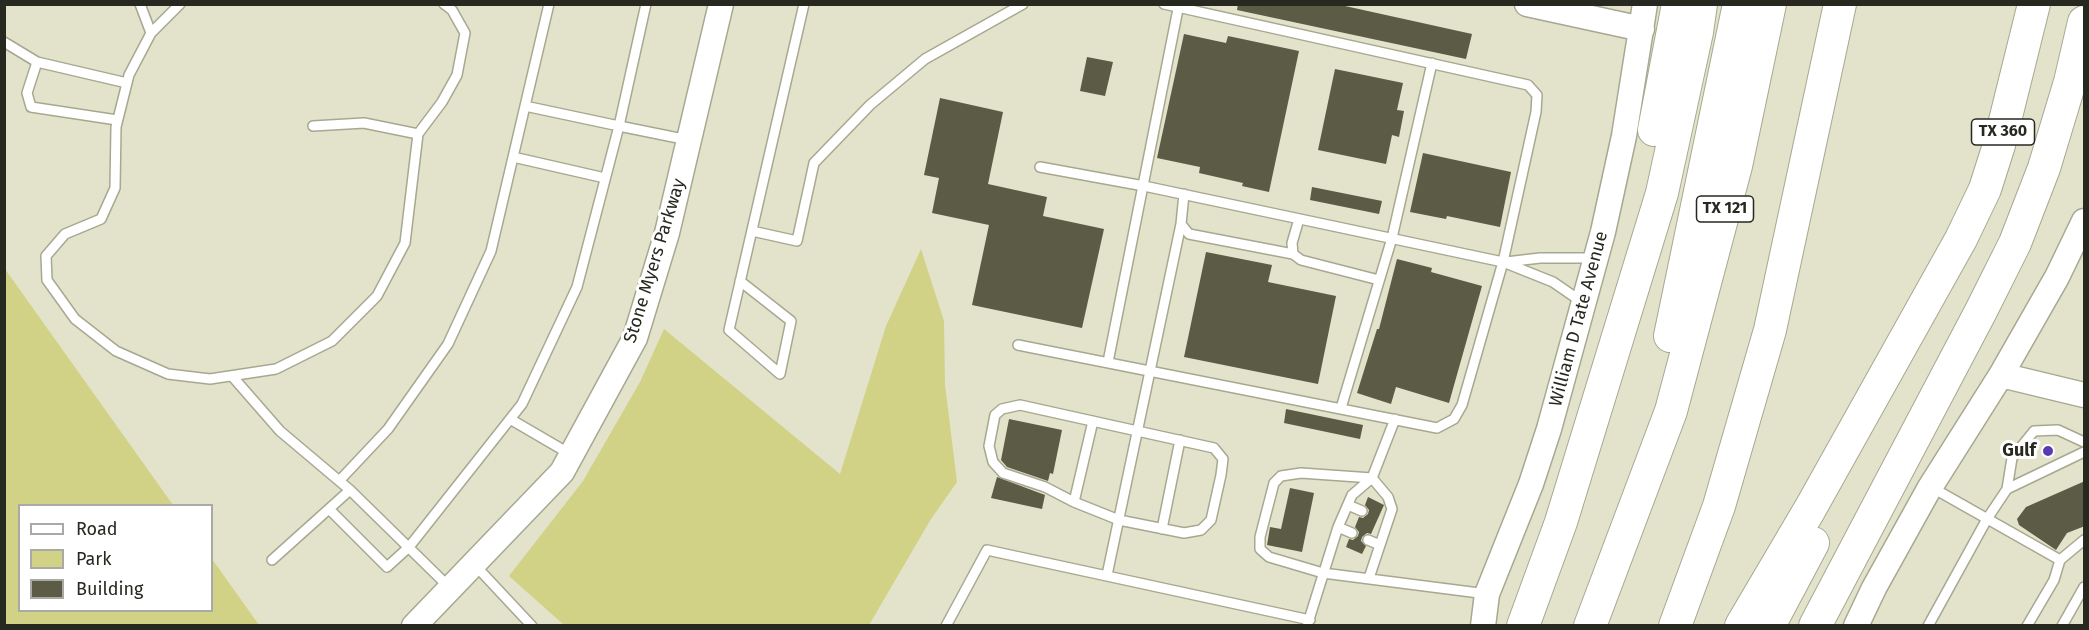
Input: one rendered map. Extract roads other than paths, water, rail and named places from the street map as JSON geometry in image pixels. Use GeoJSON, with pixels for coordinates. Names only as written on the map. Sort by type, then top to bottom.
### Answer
{"type":"FeatureCollection","features":[{"type":"Feature","properties":{"kind":"highway"},"geometry":{"type":"LineString","coordinates":[[1630,293],[1626,276],[1678,4]]}},
{"type":"Feature","properties":{"kind":"highway"},"geometry":{"type":"LineString","coordinates":[[1523,626],[1564,512],[1662,193],[1701,4]]}},
{"type":"Feature","properties":{"kind":"highway"},"geometry":{"type":"LineString","coordinates":[[1671,411],[1663,370],[1739,4]]}},
{"type":"Feature","properties":{"kind":"highway","name":"TX 121"},"geometry":{"type":"LineString","coordinates":[[1590,626],[1671,411],[1736,166],[1770,4]]}},
{"type":"Feature","properties":{"kind":"highway"},"geometry":{"type":"LineString","coordinates":[[1675,626],[1719,506],[1770,330],[1840,4]]}},
{"type":"Feature","properties":{"kind":"highway","name":"TX 360"},"geometry":{"type":"LineString","coordinates":[[1961,239],[1985,189],[2000,145],[2034,4]]}},
{"type":"Feature","properties":{"kind":"highway"},"geometry":{"type":"LineString","coordinates":[[1815,626],[2014,243],[2044,168],[2085,22]]}},
{"type":"Feature","properties":{"kind":"highway"},"geometry":{"type":"LineString","coordinates":[[1741,626],[1961,239]]}},
{"type":"Feature","properties":{"kind":"highway"},"geometry":{"type":"LineString","coordinates":[[1769,626],[1958,274],[1961,239]]}},
{"type":"Feature","properties":{"kind":"main road","name":"Stone Myers Parkway"},"geometry":{"type":"LineString","coordinates":[[414,626],[562,472],[636,338],[667,233],[720,4]]}},
{"type":"Feature","properties":{"kind":"main road"},"geometry":{"type":"LineString","coordinates":[[1527,4],[1642,29]]}},
{"type":"Feature","properties":{"kind":"main road","name":"William D Tate Avenue"},"geometry":{"type":"LineString","coordinates":[[1483,626],[1487,594],[1531,484],[1584,304],[1624,136],[1646,4]]}},
{"type":"Feature","properties":{"kind":"main road"},"geometry":{"type":"LineString","coordinates":[[1856,626],[1874,588],[1930,487],[2001,375],[2057,277],[2085,221]]}},
{"type":"Feature","properties":{"kind":"main road"},"geometry":{"type":"LineString","coordinates":[[2001,375],[2085,395]]}},
{"type":"Feature","properties":{"kind":"lane"},"geometry":{"type":"LineString","coordinates":[[140,4],[151,33]]}},
{"type":"Feature","properties":{"kind":"lane"},"geometry":{"type":"LineString","coordinates":[[180,4],[151,33],[129,75],[117,120],[115,188],[101,219],[65,234],[46,256],[47,280],[75,319],[116,351],[168,374],[210,379],[276,369],[332,341],[377,296],[405,243],[417,134],[442,102],[457,75],[465,33],[452,10],[444,4]]}},
{"type":"Feature","properties":{"kind":"lane"},"geometry":{"type":"LineString","coordinates":[[340,480],[388,429],[448,344],[491,251],[549,4]]}},
{"type":"Feature","properties":{"kind":"lane"},"geometry":{"type":"LineString","coordinates":[[329,509],[387,567],[409,547],[522,404],[577,287],[619,126],[646,4]]}},
{"type":"Feature","properties":{"kind":"lane"},"geometry":{"type":"LineString","coordinates":[[740,281],[791,321],[780,374],[729,330],[740,281],[804,4]]}},
{"type":"Feature","properties":{"kind":"lane"},"geometry":{"type":"LineString","coordinates":[[752,231],[797,241],[814,163],[870,105],[925,59],[1023,4]]}},
{"type":"Feature","properties":{"kind":"lane"},"geometry":{"type":"LineString","coordinates":[[1018,345],[1150,369],[1437,428],[1454,419],[1462,405],[1503,262],[1536,112],[1537,95],[1528,85],[1164,4]]}},
{"type":"Feature","properties":{"kind":"lane"},"geometry":{"type":"LineString","coordinates":[[1108,362],[1178,6]]}},
{"type":"Feature","properties":{"kind":"lane"},"geometry":{"type":"LineString","coordinates":[[4,42],[37,62],[127,83]]}},
{"type":"Feature","properties":{"kind":"lane"},"geometry":{"type":"LineString","coordinates":[[37,62],[27,93],[31,107],[117,120]]}},
{"type":"Feature","properties":{"kind":"lane"},"geometry":{"type":"LineString","coordinates":[[1341,408],[1392,238],[1432,63]]}},
{"type":"Feature","properties":{"kind":"lane"},"geometry":{"type":"LineString","coordinates":[[525,106],[689,140]]}},
{"type":"Feature","properties":{"kind":"lane"},"geometry":{"type":"LineString","coordinates":[[313,126],[364,123],[417,134]]}},
{"type":"Feature","properties":{"kind":"lane"},"geometry":{"type":"LineString","coordinates":[[513,158],[605,178]]}},
{"type":"Feature","properties":{"kind":"lane"},"geometry":{"type":"LineString","coordinates":[[1040,167],[1184,194],[1503,262],[1554,282],[1584,304]]}},
{"type":"Feature","properties":{"kind":"lane"},"geometry":{"type":"LineString","coordinates":[[1107,575],[1181,224],[1184,194]]}},
{"type":"Feature","properties":{"kind":"lane"},"geometry":{"type":"LineString","coordinates":[[1293,254],[1293,243],[1299,219]]}},
{"type":"Feature","properties":{"kind":"lane"},"geometry":{"type":"LineString","coordinates":[[1181,224],[1189,234],[1293,254],[1301,260],[1379,280]]}},
{"type":"Feature","properties":{"kind":"lane"},"geometry":{"type":"LineString","coordinates":[[1503,262],[1543,258],[1596,258]]}},
{"type":"Feature","properties":{"kind":"lane"},"geometry":{"type":"LineString","coordinates":[[232,376],[280,430],[340,480],[451,588]]}},
{"type":"Feature","properties":{"kind":"lane"},"geometry":{"type":"LineString","coordinates":[[1020,405],[1093,421],[1214,448],[1223,459],[1211,520],[1201,530],[1184,533],[1119,520],[1074,502],[1045,487],[1003,473],[993,462],[989,446],[996,416],[1002,409],[1020,405]]}},
{"type":"Feature","properties":{"kind":"lane"},"geometry":{"type":"LineString","coordinates":[[510,419],[572,455]]}},
{"type":"Feature","properties":{"kind":"lane"},"geometry":{"type":"LineString","coordinates":[[946,626],[987,550],[1107,575],[1308,623],[1338,527],[1352,495],[1372,478],[1395,419]]}},
{"type":"Feature","properties":{"kind":"lane"},"geometry":{"type":"LineString","coordinates":[[1074,502],[1093,421]]}},
{"type":"Feature","properties":{"kind":"lane"},"geometry":{"type":"LineString","coordinates":[[1928,626],[1987,519],[2007,489],[2012,458],[2034,431],[2058,430],[2085,442]]}},
{"type":"Feature","properties":{"kind":"lane"},"geometry":{"type":"LineString","coordinates":[[1162,529],[1180,440]]}},
{"type":"Feature","properties":{"kind":"lane"},"geometry":{"type":"LineString","coordinates":[[2007,489],[2085,452]]}},
{"type":"Feature","properties":{"kind":"lane"},"geometry":{"type":"LineString","coordinates":[[1369,578],[1392,509],[1389,497],[1372,478],[1300,473],[1281,476],[1274,483],[1260,537],[1260,549],[1269,557],[1323,573],[1487,594]]}},
{"type":"Feature","properties":{"kind":"lane"},"geometry":{"type":"LineString","coordinates":[[1930,487],[2060,560]]}},
{"type":"Feature","properties":{"kind":"lane"},"geometry":{"type":"LineString","coordinates":[[272,560],[350,490]]}},
{"type":"Feature","properties":{"kind":"lane"},"geometry":{"type":"LineString","coordinates":[[1348,505],[1362,511]]}},
{"type":"Feature","properties":{"kind":"lane"},"geometry":{"type":"LineString","coordinates":[[1378,518],[1388,522]]}},
{"type":"Feature","properties":{"kind":"lane"},"geometry":{"type":"LineString","coordinates":[[1338,527],[1352,533]]}},
{"type":"Feature","properties":{"kind":"lane"},"geometry":{"type":"LineString","coordinates":[[1368,540],[1380,545]]}},
{"type":"Feature","properties":{"kind":"lane"},"geometry":{"type":"LineString","coordinates":[[2027,626],[2054,580],[2060,560],[2085,540]]}},
{"type":"Feature","properties":{"kind":"lane"},"geometry":{"type":"LineString","coordinates":[[474,564],[532,626]]}},
{"type":"Feature","properties":{"kind":"lane"},"geometry":{"type":"LineString","coordinates":[[2062,626],[2085,587]]}},
{"type":"Feature","properties":{"kind":"place","name":"Gulf"},"geometry":{"type":"Point","coordinates":[2048,451]}}]}
